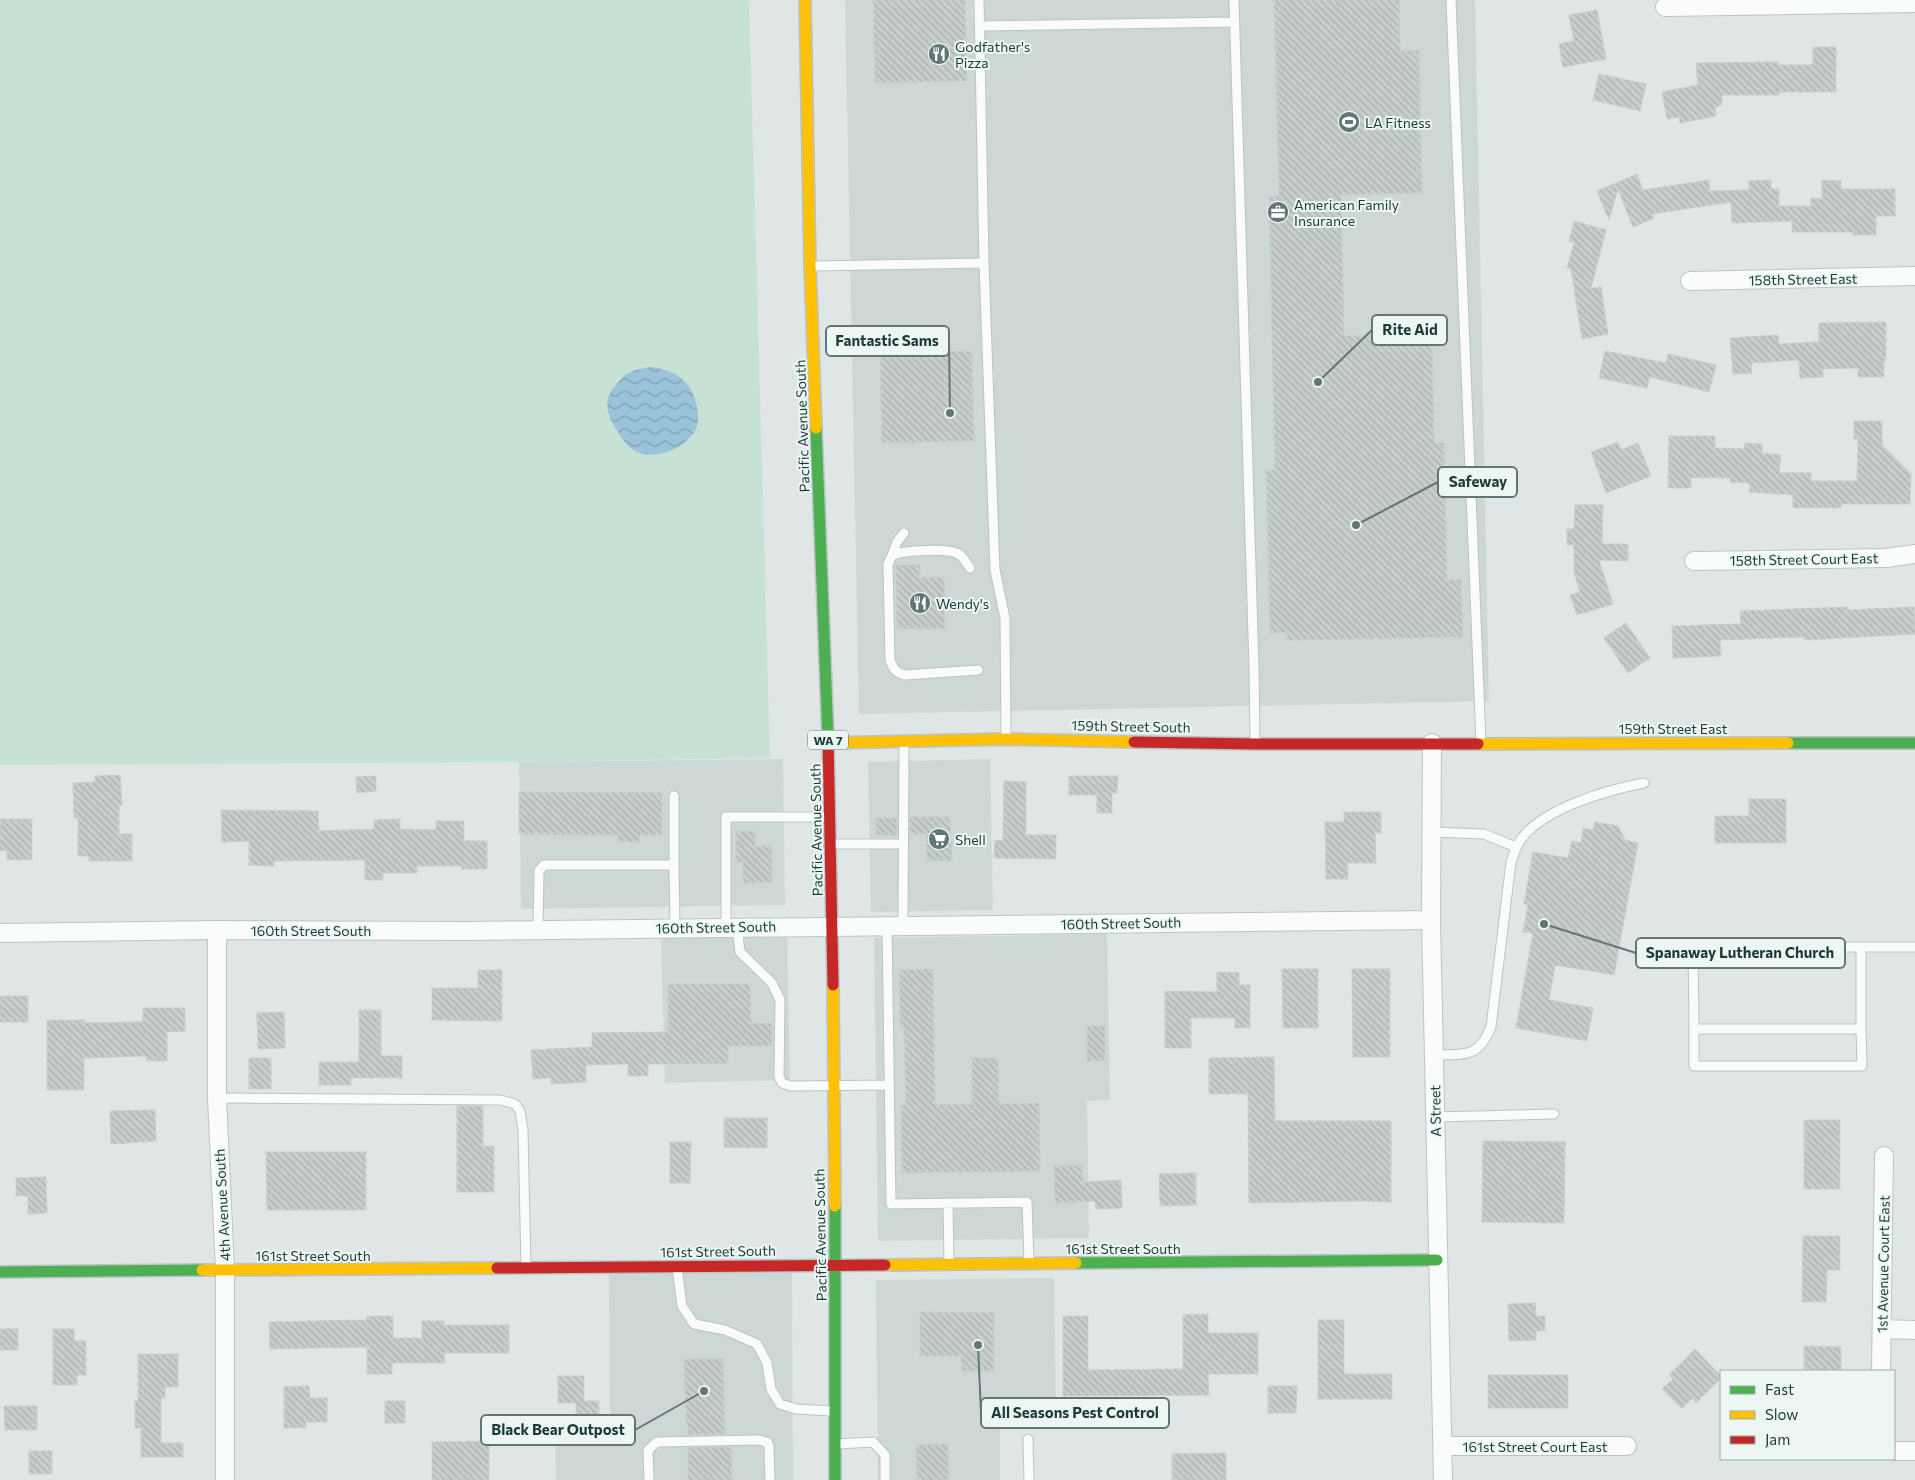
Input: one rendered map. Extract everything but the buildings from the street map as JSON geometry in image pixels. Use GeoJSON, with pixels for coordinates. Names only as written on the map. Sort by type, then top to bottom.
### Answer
{"type":"FeatureCollection","features":[{"type":"Feature","properties":{"kind":"street","name":"Pacific Avenue South"},"geometry":{"type":"LineString","coordinates":[[805,0],[810,266],[833,926],[836,1265],[835,1480]]}},
{"type":"Feature","properties":{"kind":"street"},"geometry":{"type":"LineString","coordinates":[[1665,7],[1915,3]]}},
{"type":"Feature","properties":{"kind":"street","name":"158th Street East"},"geometry":{"type":"LineString","coordinates":[[1690,281],[1915,276]]}},
{"type":"Feature","properties":{"kind":"street","name":"158th Street Court East"},"geometry":{"type":"LineString","coordinates":[[1694,561],[1886,558],[1915,554]]}},
{"type":"Feature","properties":{"kind":"street","name":"159th Street South"},"geometry":{"type":"LineString","coordinates":[[828,743],[1006,738],[1255,744],[1432,743]]}},
{"type":"Feature","properties":{"kind":"street","name":"159th Street East"},"geometry":{"type":"LineString","coordinates":[[1432,743],[1915,743]]}},
{"type":"Feature","properties":{"kind":"street","name":"A Street"},"geometry":{"type":"LineString","coordinates":[[1432,743],[1431,920],[1442,1480]]}},
{"type":"Feature","properties":{"kind":"street","name":"160th Street South"},"geometry":{"type":"LineString","coordinates":[[0,933],[217,930],[538,930],[1431,920]]}},
{"type":"Feature","properties":{"kind":"street","name":"4th Avenue South"},"geometry":{"type":"LineString","coordinates":[[217,930],[217,1098],[225,1270],[225,1480]]}},
{"type":"Feature","properties":{"kind":"street","name":"1st Avenue Court East"},"geometry":{"type":"LineString","coordinates":[[1881,1370],[1884,1156]]}},
{"type":"Feature","properties":{"kind":"street","name":"161st Street South"},"geometry":{"type":"LineString","coordinates":[[0,1272],[1437,1260]]}},
{"type":"Feature","properties":{"kind":"street"},"geometry":{"type":"LineString","coordinates":[[1882,1329],[1915,1330]]}},
{"type":"Feature","properties":{"kind":"street","name":"161st Street Court East"},"geometry":{"type":"LineString","coordinates":[[1442,1446],[1627,1446]]}},
{"type":"Feature","properties":{"kind":"street"},"geometry":{"type":"LineString","coordinates":[[1895,1451],[1915,1451]]}},
{"type":"Feature","properties":{"kind":"lane"},"geometry":{"type":"LineString","coordinates":[[979,0],[984,263],[994,570],[1005,618],[1006,738]]}},
{"type":"Feature","properties":{"kind":"lane"},"geometry":{"type":"LineString","coordinates":[[1234,0],[1254,649],[1255,744]]}},
{"type":"Feature","properties":{"kind":"lane"},"geometry":{"type":"LineString","coordinates":[[1451,0],[1481,743]]}},
{"type":"Feature","properties":{"kind":"lane"},"geometry":{"type":"LineString","coordinates":[[980,26],[1234,22]]}},
{"type":"Feature","properties":{"kind":"lane"},"geometry":{"type":"LineString","coordinates":[[810,266],[984,263]]}},
{"type":"Feature","properties":{"kind":"lane"},"geometry":{"type":"LineString","coordinates":[[904,533],[897,542],[888,564],[890,660],[893,668],[897,673],[905,675],[978,670]]}},
{"type":"Feature","properties":{"kind":"lane"},"geometry":{"type":"LineString","coordinates":[[892,556],[900,552],[950,551],[959,554],[970,568]]}},
{"type":"Feature","properties":{"kind":"lane"},"geometry":{"type":"LineString","coordinates":[[904,741],[903,844],[895,925],[889,1085],[890,1204],[1026,1202],[1029,1263]]}},
{"type":"Feature","properties":{"kind":"lane"},"geometry":{"type":"LineString","coordinates":[[1434,1055],[1466,1054],[1476,1050],[1485,1041],[1491,1027],[1511,862],[1516,847],[1528,831],[1537,822],[1550,815],[1601,794],[1644,783]]}},
{"type":"Feature","properties":{"kind":"lane"},"geometry":{"type":"LineString","coordinates":[[674,796],[675,928]]}},
{"type":"Feature","properties":{"kind":"lane"},"geometry":{"type":"LineString","coordinates":[[830,817],[726,817],[731,927],[740,952],[772,983],[780,1000],[779,1076],[782,1083],[791,1086],[889,1085]]}},
{"type":"Feature","properties":{"kind":"lane"},"geometry":{"type":"LineString","coordinates":[[1432,832],[1484,834],[1516,847]]}},
{"type":"Feature","properties":{"kind":"lane"},"geometry":{"type":"LineString","coordinates":[[831,844],[903,844]]}},
{"type":"Feature","properties":{"kind":"lane"},"geometry":{"type":"LineString","coordinates":[[538,930],[539,871],[544,865],[674,865]]}},
{"type":"Feature","properties":{"kind":"lane"},"geometry":{"type":"LineString","coordinates":[[1861,947],[1862,1066],[1694,1066],[1694,947],[1861,947],[1915,947]]}},
{"type":"Feature","properties":{"kind":"lane"},"geometry":{"type":"LineString","coordinates":[[1694,1029],[1861,1029]]}},
{"type":"Feature","properties":{"kind":"lane"},"geometry":{"type":"LineString","coordinates":[[217,1098],[500,1100],[515,1104],[520,1111],[523,1130],[526,1268]]}},
{"type":"Feature","properties":{"kind":"lane"},"geometry":{"type":"LineString","coordinates":[[1435,1116],[1554,1114]]}},
{"type":"Feature","properties":{"kind":"lane"},"geometry":{"type":"LineString","coordinates":[[948,1204],[949,1264]]}},
{"type":"Feature","properties":{"kind":"lane"},"geometry":{"type":"LineString","coordinates":[[677,1266],[682,1306],[694,1324],[724,1330],[757,1344],[767,1363],[771,1389],[780,1404],[796,1409],[834,1411]]}},
{"type":"Feature","properties":{"kind":"lane"},"geometry":{"type":"LineString","coordinates":[[1028,1439],[1029,1480]]}},
{"type":"Feature","properties":{"kind":"lane"},"geometry":{"type":"LineString","coordinates":[[649,1480],[648,1450],[657,1442],[759,1440],[767,1442],[770,1453],[770,1480]]}},
{"type":"Feature","properties":{"kind":"lane"},"geometry":{"type":"LineString","coordinates":[[834,1444],[873,1442],[885,1455],[884,1480]]}},
{"type":"Feature","properties":{"kind":"shaded area"},"geometry":{"type":"Polygon","coordinates":[[[845,0],[1475,0],[1489,701],[859,714],[845,0]]]}},
{"type":"Feature","properties":{"kind":"shaded area"},"geometry":{"type":"Polygon","coordinates":[[[783,759],[785,905],[521,909],[519,762],[783,759]]]}},
{"type":"Feature","properties":{"kind":"shaded area"},"geometry":{"type":"Polygon","coordinates":[[[990,759],[993,910],[871,912],[868,762],[990,759]]]}},
{"type":"Feature","properties":{"kind":"shaded area"},"geometry":{"type":"Polygon","coordinates":[[[1107,934],[1110,1100],[1087,1101],[1089,1238],[878,1241],[874,938],[1107,934]]]}},
{"type":"Feature","properties":{"kind":"shaded area"},"geometry":{"type":"Polygon","coordinates":[[[787,935],[790,1080],[665,1083],[661,938],[787,935]]]}},
{"type":"Feature","properties":{"kind":"shaded area"},"geometry":{"type":"Polygon","coordinates":[[[792,1273],[793,1480],[556,1480],[555,1427],[610,1426],[609,1274],[792,1273]]]}},
{"type":"Feature","properties":{"kind":"shaded area"},"geometry":{"type":"Polygon","coordinates":[[[1054,1278],[1056,1419],[1000,1419],[1000,1480],[878,1480],[876,1280],[1054,1278]]]}},
{"type":"Feature","properties":{"kind":"green space"},"geometry":{"type":"Polygon","coordinates":[[[0,0],[749,0],[770,758],[519,762],[0,765],[0,0]]]}},
{"type":"Feature","properties":{"kind":"water"},"geometry":{"type":"Polygon","coordinates":[[[649,367],[667,370],[681,378],[691,390],[697,407],[698,422],[693,433],[681,445],[665,453],[648,454],[633,450],[612,423],[608,410],[608,397],[620,380],[632,372],[649,367]]]}},
{"type":"Feature","properties":{"kind":"traffic: fast"},"geometry":{"type":"LineString","coordinates":[[816,428],[828,738]]}},
{"type":"Feature","properties":{"kind":"traffic: fast"},"geometry":{"type":"LineString","coordinates":[[1788,743],[1915,743]]}},
{"type":"Feature","properties":{"kind":"traffic: fast"},"geometry":{"type":"LineString","coordinates":[[835,1206],[835,1480]]}},
{"type":"Feature","properties":{"kind":"traffic: fast"},"geometry":{"type":"LineString","coordinates":[[1076,1263],[1437,1260]]}},
{"type":"Feature","properties":{"kind":"traffic: fast"},"geometry":{"type":"LineString","coordinates":[[0,1272],[202,1270]]}},
{"type":"Feature","properties":{"kind":"traffic: slow"},"geometry":{"type":"LineString","coordinates":[[805,0],[810,266],[816,428]]}},
{"type":"Feature","properties":{"kind":"traffic: slow"},"geometry":{"type":"LineString","coordinates":[[828,743],[1006,739],[1134,742]]}},
{"type":"Feature","properties":{"kind":"traffic: slow"},"geometry":{"type":"LineString","coordinates":[[1478,744],[1788,743]]}},
{"type":"Feature","properties":{"kind":"traffic: slow"},"geometry":{"type":"LineString","coordinates":[[833,985],[835,1206]]}},
{"type":"Feature","properties":{"kind":"traffic: slow"},"geometry":{"type":"LineString","coordinates":[[885,1265],[1076,1263]]}},
{"type":"Feature","properties":{"kind":"traffic: slow"},"geometry":{"type":"LineString","coordinates":[[202,1270],[497,1268]]}},
{"type":"Feature","properties":{"kind":"traffic: jam"},"geometry":{"type":"LineString","coordinates":[[828,738],[833,985]]}},
{"type":"Feature","properties":{"kind":"traffic: jam"},"geometry":{"type":"LineString","coordinates":[[1134,742],[1478,744]]}},
{"type":"Feature","properties":{"kind":"traffic: jam"},"geometry":{"type":"LineString","coordinates":[[497,1268],[885,1265]]}},
{"type":"Feature","properties":{"kind":"place","name":"Godfather's Pizza"},"geometry":{"type":"Point","coordinates":[939,54]}},
{"type":"Feature","properties":{"kind":"place","name":"LA Fitness"},"geometry":{"type":"Point","coordinates":[1349,122]}},
{"type":"Feature","properties":{"kind":"place","name":"American Family Insurance"},"geometry":{"type":"Point","coordinates":[1278,212]}},
{"type":"Feature","properties":{"kind":"place","name":"Rite Aid"},"geometry":{"type":"Point","coordinates":[1318,382]}},
{"type":"Feature","properties":{"kind":"place","name":"Fantastic Sams"},"geometry":{"type":"Point","coordinates":[950,413]}},
{"type":"Feature","properties":{"kind":"place","name":"Safeway"},"geometry":{"type":"Point","coordinates":[1356,525]}},
{"type":"Feature","properties":{"kind":"place","name":"Wendy's"},"geometry":{"type":"Point","coordinates":[920,603]}},
{"type":"Feature","properties":{"kind":"place","name":"Shell"},"geometry":{"type":"Point","coordinates":[939,839]}},
{"type":"Feature","properties":{"kind":"place","name":"Spanaway Lutheran Church"},"geometry":{"type":"Point","coordinates":[1544,924]}},
{"type":"Feature","properties":{"kind":"place","name":"All Seasons Pest Control"},"geometry":{"type":"Point","coordinates":[978,1345]}},
{"type":"Feature","properties":{"kind":"place","name":"Black Bear Outpost"},"geometry":{"type":"Point","coordinates":[704,1391]}}]}
